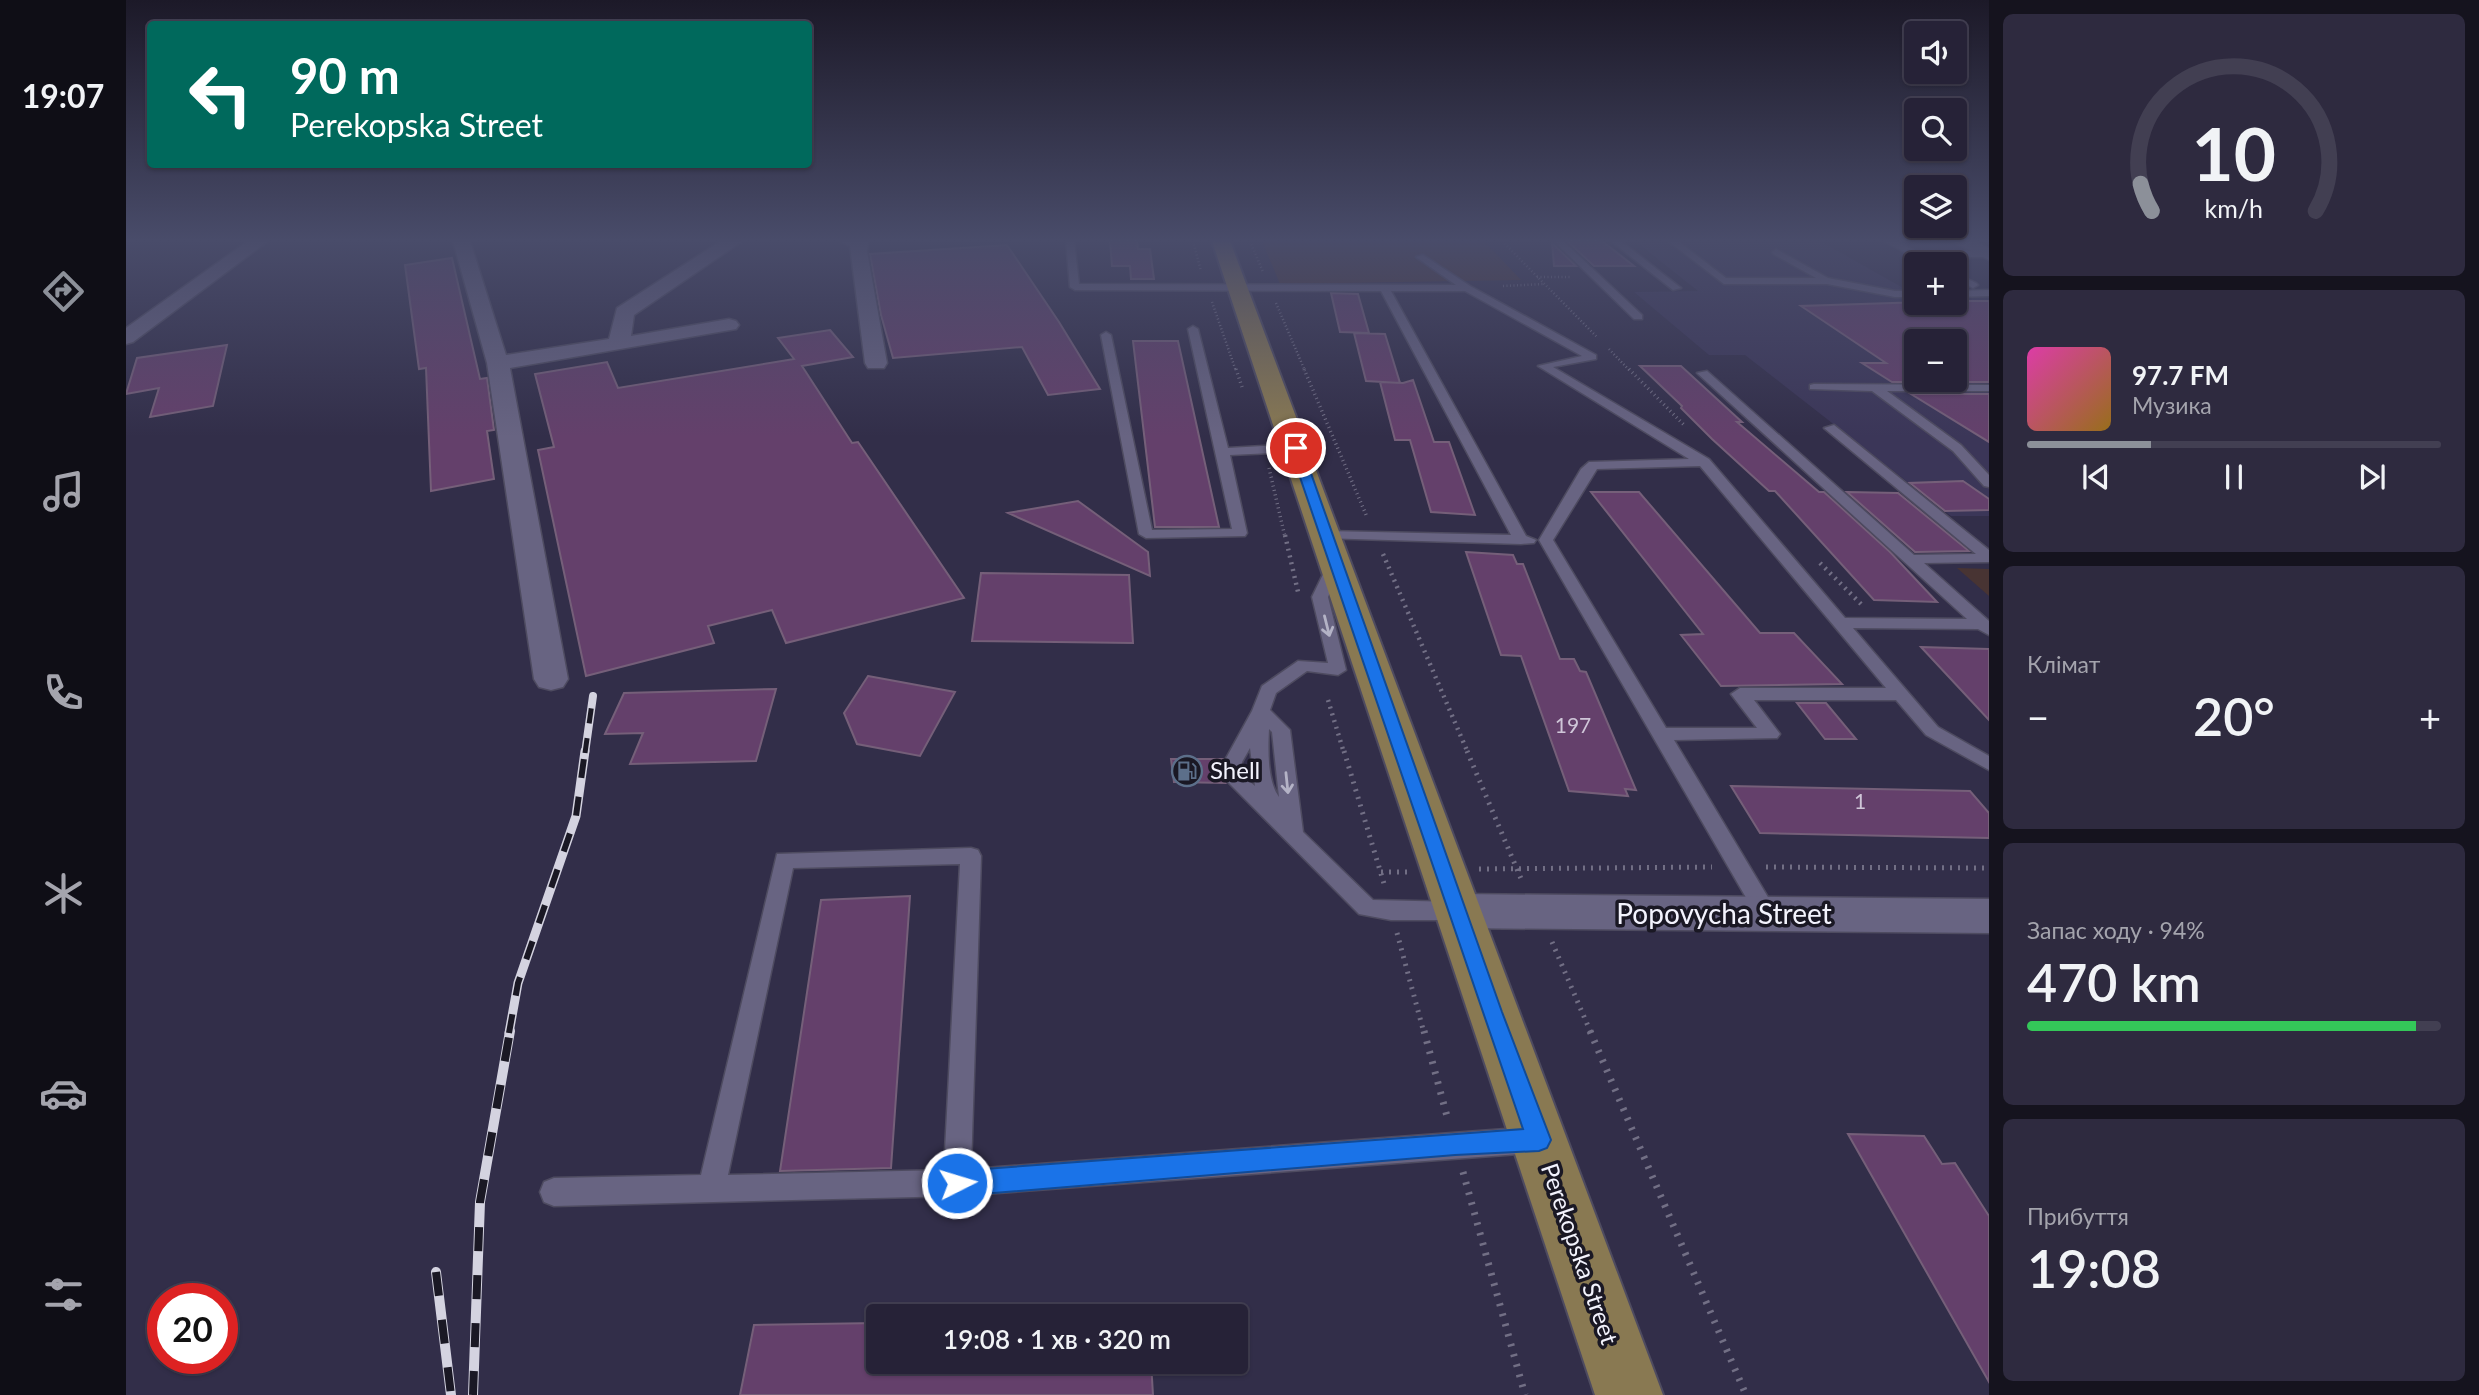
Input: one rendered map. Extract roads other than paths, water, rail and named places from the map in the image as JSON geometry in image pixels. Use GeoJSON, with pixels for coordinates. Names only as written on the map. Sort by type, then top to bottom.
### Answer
{"type":"FeatureCollection","features":[{"type":"Feature","properties":{"kind":"main road","name":"Perekopska Street"},"geometry":{"type":"LineString","coordinates":[[1246,306],[1492,1012],[1629,1395]]}},
{"type":"Feature","properties":{"kind":"street"},"geometry":{"type":"LineString","coordinates":[[126,338],[170,306]]}},
{"type":"Feature","properties":{"kind":"street"},"geometry":{"type":"LineString","coordinates":[[481,306],[498,363],[551,679]]}},
{"type":"Feature","properties":{"kind":"street"},"geometry":{"type":"LineString","coordinates":[[619,344],[624,312],[633,306]]}},
{"type":"Feature","properties":{"kind":"street"},"geometry":{"type":"LineString","coordinates":[[867,306],[876,363]]}},
{"type":"Feature","properties":{"kind":"street"},"geometry":{"type":"LineString","coordinates":[[498,363],[729,325]]}},
{"type":"Feature","properties":{"kind":"street","name":"Popovycha Street"},"geometry":{"type":"LineString","coordinates":[[1459,911],[1989,916]]}},
{"type":"Feature","properties":{"kind":"lane"},"geometry":{"type":"LineString","coordinates":[[1394,306],[1521,540]]}},
{"type":"Feature","properties":{"kind":"lane"},"geometry":{"type":"LineString","coordinates":[[1500,306],[1592,357],[1543,366],[1704,462],[1932,731],[1989,764]]}},
{"type":"Feature","properties":{"kind":"lane"},"geometry":{"type":"LineString","coordinates":[[1627,306],[1638,317]]}},
{"type":"Feature","properties":{"kind":"lane"},"geometry":{"type":"LineString","coordinates":[[1106,335],[1146,534],[1240,533],[1193,329]]}},
{"type":"Feature","properties":{"kind":"lane"},"geometry":{"type":"LineString","coordinates":[[1703,373],[1986,627]]}},
{"type":"Feature","properties":{"kind":"lane"},"geometry":{"type":"LineString","coordinates":[[1814,387],[1989,388]]}},
{"type":"Feature","properties":{"kind":"lane"},"geometry":{"type":"LineString","coordinates":[[1876,388],[1982,468],[1989,483]]}},
{"type":"Feature","properties":{"kind":"lane"},"geometry":{"type":"LineString","coordinates":[[1830,428],[1989,558]]}},
{"type":"Feature","properties":{"kind":"lane"},"geometry":{"type":"LineString","coordinates":[[1223,452],[1296,448]]}},
{"type":"Feature","properties":{"kind":"lane"},"geometry":{"type":"LineString","coordinates":[[1546,540],[1588,469],[1594,465],[1704,462]]}},
{"type":"Feature","properties":{"kind":"lane"},"geometry":{"type":"LineString","coordinates":[[1459,911],[1391,911],[1367,908],[1234,778],[1233,762],[1261,711],[1268,690],[1304,665],[1339,670],[1320,597],[1331,549],[1375,536],[1546,540]]}},
{"type":"Feature","properties":{"kind":"lane"},"geometry":{"type":"LineString","coordinates":[[1546,540],[1767,915]]}},
{"type":"Feature","properties":{"kind":"lane"},"geometry":{"type":"LineString","coordinates":[[1910,559],[1989,558]]}},
{"type":"Feature","properties":{"kind":"lane"},"geometry":{"type":"LineString","coordinates":[[1840,623],[1986,627]]}},
{"type":"Feature","properties":{"kind":"lane"},"geometry":{"type":"LineString","coordinates":[[1660,734],[1771,734],[1740,694],[1900,694]]}},
{"type":"Feature","properties":{"kind":"lane"},"geometry":{"type":"LineString","coordinates":[[1261,711],[1259,746],[1265,792],[1293,835]]}},
{"type":"Feature","properties":{"kind":"lane"},"geometry":{"type":"LineString","coordinates":[[711,1189],[784,860],[971,856],[957,1183]]}},
{"type":"Feature","properties":{"kind":"lane"},"geometry":{"type":"LineString","coordinates":[[554,1192],[957,1183],[1455,1144],[1539,1140]]}},
{"type":"Feature","properties":{"kind":"railway"},"geometry":{"type":"LineString","coordinates":[[585,753],[593,696]]}},
{"type":"Feature","properties":{"kind":"railway"},"geometry":{"type":"LineString","coordinates":[[509,1033],[518,983],[576,816],[585,751]]}},
{"type":"Feature","properties":{"kind":"railway"},"geometry":{"type":"LineString","coordinates":[[473,1395],[480,1202],[510,1031]]}},
{"type":"Feature","properties":{"kind":"railway"},"geometry":{"type":"LineString","coordinates":[[436,1272],[451,1395]]}},
{"type":"Feature","properties":{"kind":"place","name":"Shell"},"geometry":{"type":"Point","coordinates":[1187,771]}}]}
